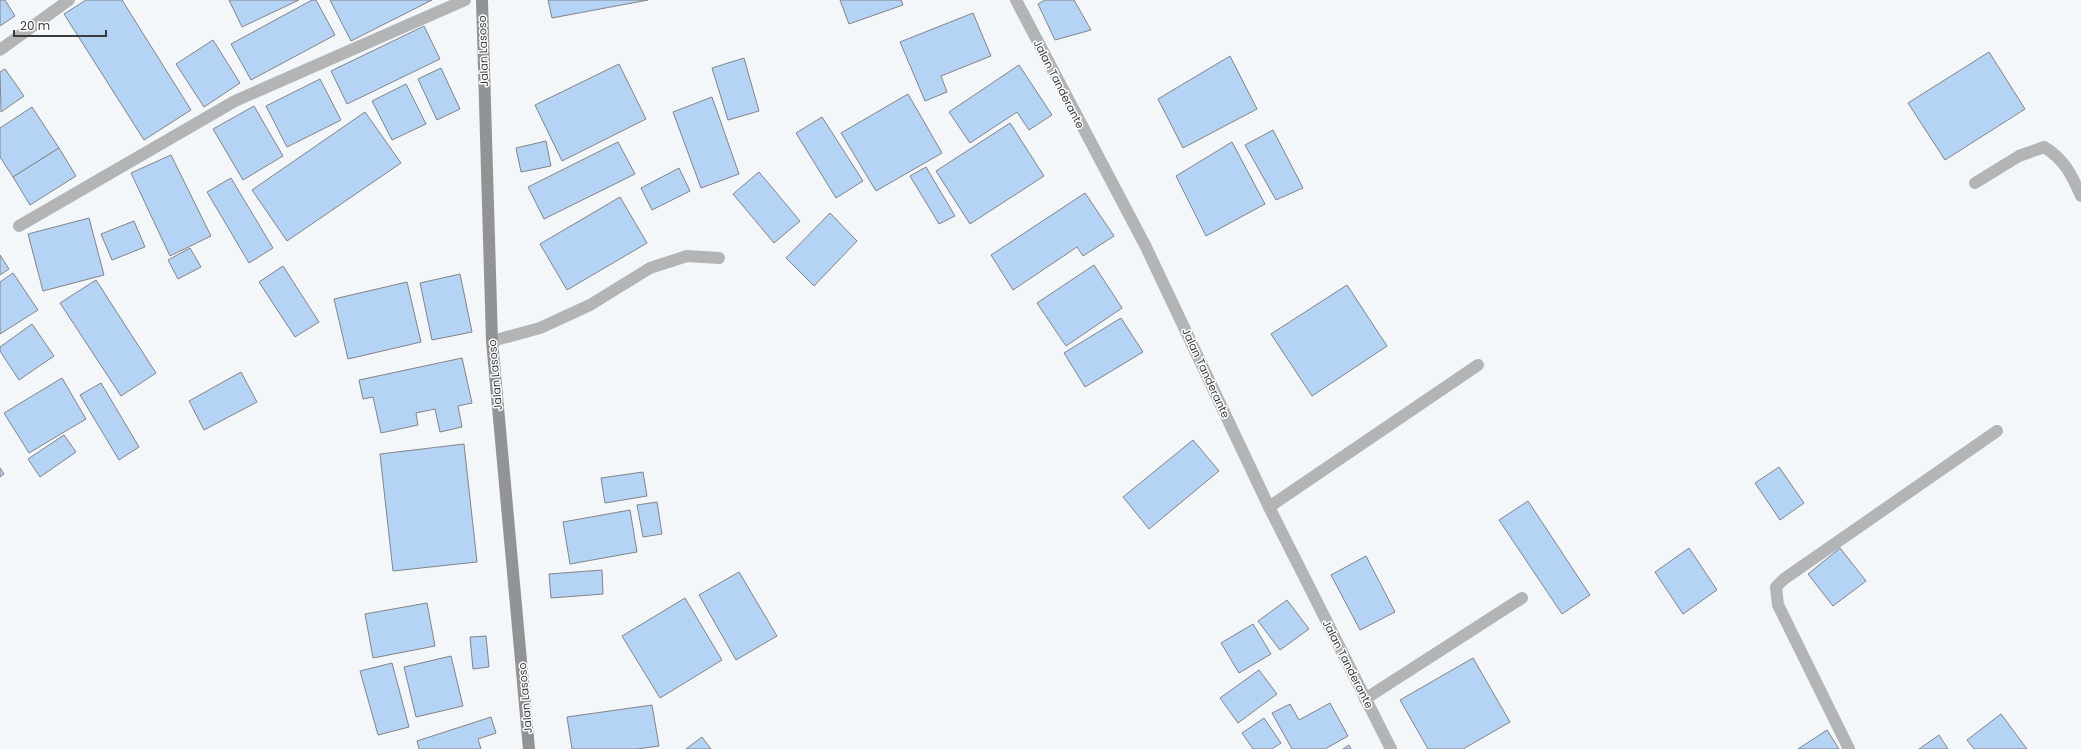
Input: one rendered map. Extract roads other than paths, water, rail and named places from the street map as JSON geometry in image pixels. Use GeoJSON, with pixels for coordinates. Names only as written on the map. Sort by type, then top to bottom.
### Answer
{"type":"FeatureCollection","features":[{"type":"Feature","properties":{"kind":"street"},"geometry":{"type":"LineString","coordinates":[[0,50],[69,0]]}},
{"type":"Feature","properties":{"kind":"street"},"geometry":{"type":"LineString","coordinates":[[19,226],[235,101],[465,0]]}},
{"type":"Feature","properties":{"kind":"street","name":"Jalan Lasoso"},"geometry":{"type":"LineString","coordinates":[[482,0],[492,341],[529,749]]}},
{"type":"Feature","properties":{"kind":"street","name":"Jalan Tanderante"},"geometry":{"type":"LineString","coordinates":[[1016,0],[1146,247],[1269,507],[1391,749]]}},
{"type":"Feature","properties":{"kind":"street"},"geometry":{"type":"LineString","coordinates":[[1975,183],[2019,156],[2044,147],[2055,154],[2070,171],[2081,196]]}},
{"type":"Feature","properties":{"kind":"street"},"geometry":{"type":"LineString","coordinates":[[492,341],[540,328],[590,305],[650,268],[687,256],[719,258]]}},
{"type":"Feature","properties":{"kind":"street"},"geometry":{"type":"LineString","coordinates":[[1269,507],[1478,365]]}},
{"type":"Feature","properties":{"kind":"street"},"geometry":{"type":"LineString","coordinates":[[1849,749],[1778,605],[1776,587],[1784,579],[1997,431]]}},
{"type":"Feature","properties":{"kind":"street"},"geometry":{"type":"LineString","coordinates":[[1365,698],[1522,598]]}}]}
